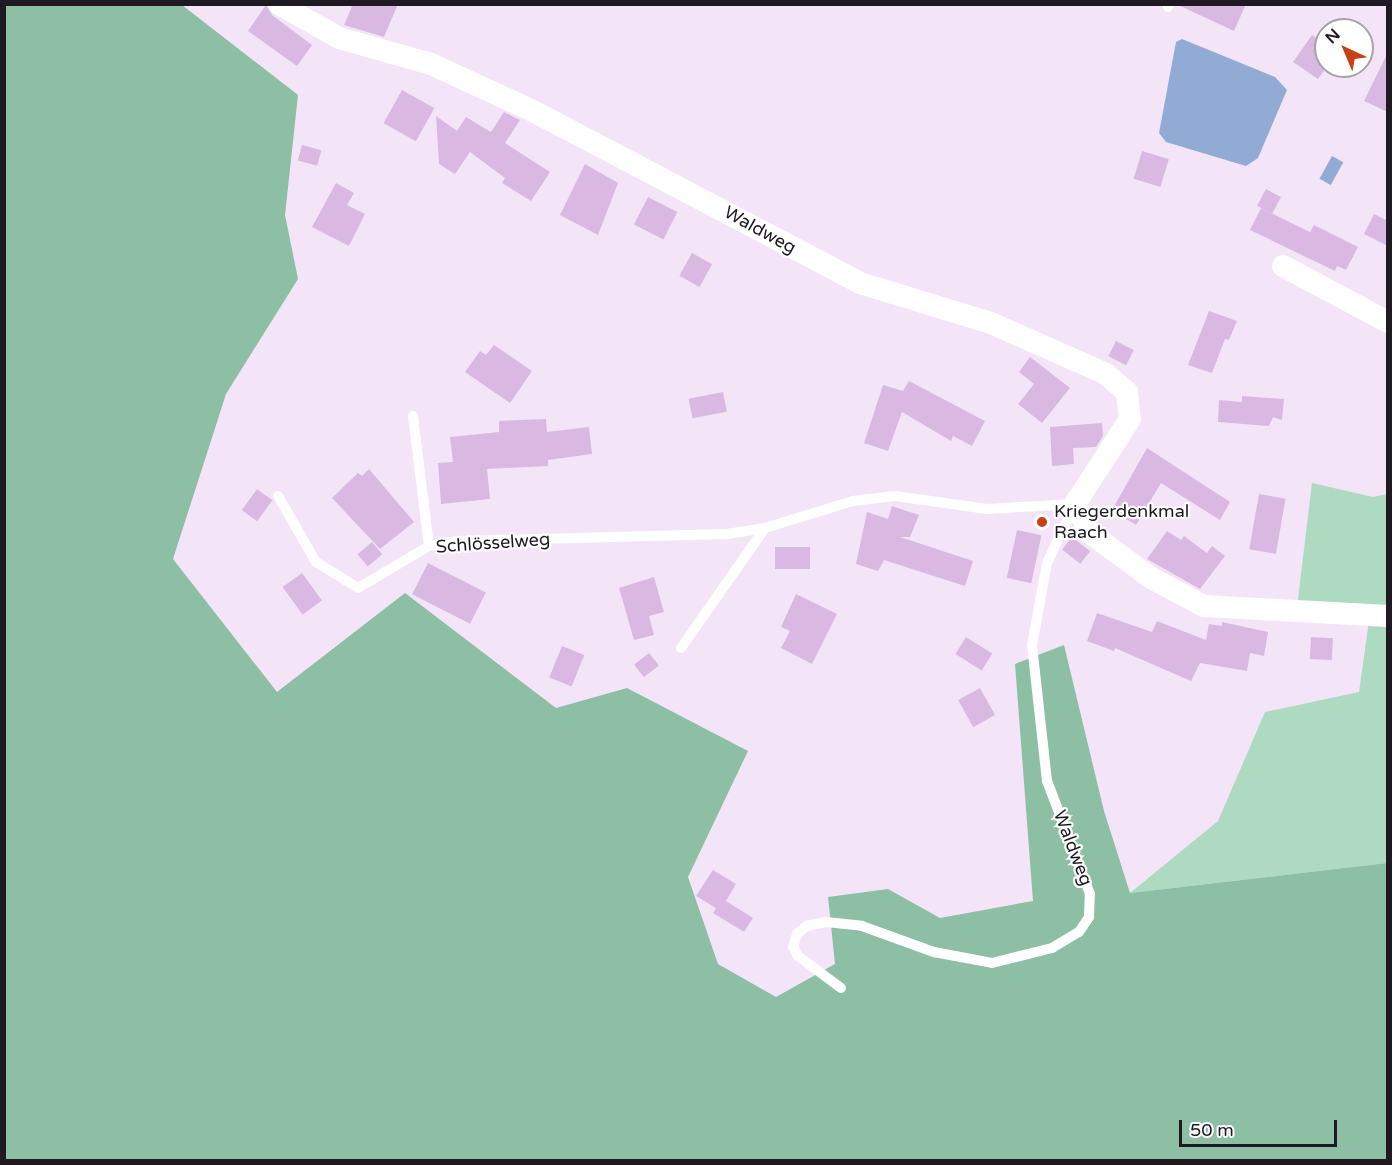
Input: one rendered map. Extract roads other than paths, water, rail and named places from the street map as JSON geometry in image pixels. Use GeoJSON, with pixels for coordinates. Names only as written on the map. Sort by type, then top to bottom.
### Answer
{"type":"FeatureCollection","features":[{"type":"Feature","properties":{"kind":"street","name":"Waldweg"},"geometry":{"type":"LineString","coordinates":[[279,4],[339,38],[431,64],[531,110],[860,283],[991,323],[1106,374],[1127,392],[1130,419],[1108,457],[1084,485],[1075,504]]}},
{"type":"Feature","properties":{"kind":"street"},"geometry":{"type":"LineString","coordinates":[[1283,266],[1388,322]]}},
{"type":"Feature","properties":{"kind":"street"},"geometry":{"type":"LineString","coordinates":[[1075,504],[1090,533],[1151,578],[1204,606],[1388,616]]}},
{"type":"Feature","properties":{"kind":"lane"},"geometry":{"type":"LineString","coordinates":[[413,416],[429,546]]}},
{"type":"Feature","properties":{"kind":"lane","name":"Schlösselweg"},"geometry":{"type":"LineString","coordinates":[[278,496],[316,562],[358,588],[429,546],[458,541],[727,534],[765,528],[825,507],[895,496],[987,509],[1075,504]]}},
{"type":"Feature","properties":{"kind":"lane","name":"Waldweg"},"geometry":{"type":"LineString","coordinates":[[841,988],[798,956],[794,947],[797,934],[807,926],[826,922],[862,926],[934,952],[992,963],[1052,948],[1079,932],[1089,916],[1090,894],[1047,781],[1032,645],[1047,563],[1075,504]]}},
{"type":"Feature","properties":{"kind":"lane"},"geometry":{"type":"LineString","coordinates":[[681,648],[765,528]]}},
{"type":"Feature","properties":{"kind":"water"},"geometry":{"type":"Polygon","coordinates":[[[1182,39],[1275,77],[1287,90],[1258,158],[1246,166],[1166,142],[1159,133],[1176,42],[1182,39]]]}},
{"type":"Feature","properties":{"kind":"water"},"geometry":{"type":"Polygon","coordinates":[[[1332,156],[1343,162],[1331,185],[1319,179],[1332,156]]]}},
{"type":"Feature","properties":{"kind":"place","name":"Kriegerdenkmal Raach"},"geometry":{"type":"Point","coordinates":[1042,522]}}]}
